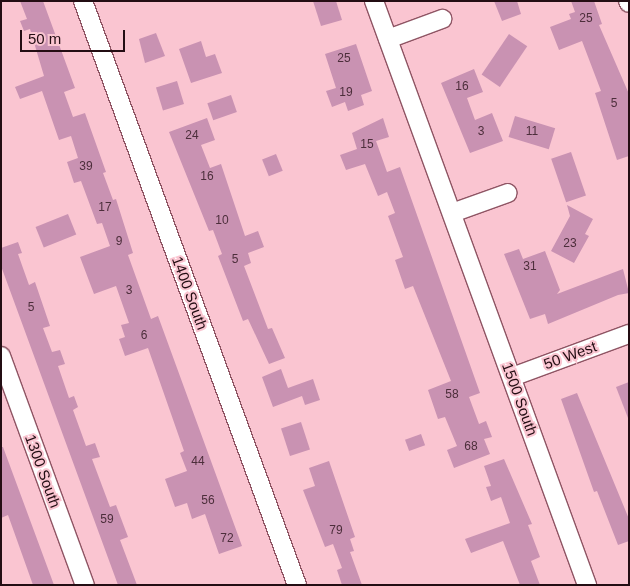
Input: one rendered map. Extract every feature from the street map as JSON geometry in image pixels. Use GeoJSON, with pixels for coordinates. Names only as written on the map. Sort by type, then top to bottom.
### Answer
{"type":"FeatureCollection","features":[{"type":"Feature","properties":{"kind":"street","name":"1400 South"},"geometry":{"type":"LineString","coordinates":[[83,1],[297,585]]}},
{"type":"Feature","properties":{"kind":"street","name":"1500 South"},"geometry":{"type":"LineString","coordinates":[[374,1],[587,585]]}},
{"type":"Feature","properties":{"kind":"street"},"geometry":{"type":"LineString","coordinates":[[388,39],[442,20]]}},
{"type":"Feature","properties":{"kind":"street"},"geometry":{"type":"LineString","coordinates":[[452,213],[508,194]]}},
{"type":"Feature","properties":{"kind":"street","name":"50 West"},"geometry":{"type":"LineString","coordinates":[[512,377],[629,334]]}},
{"type":"Feature","properties":{"kind":"street","name":"1300 South"},"geometry":{"type":"LineString","coordinates":[[1,356],[85,585]]}},
{"type":"Feature","properties":{"kind":"building"},"geometry":{"type":"Polygon","coordinates":[[[20,1],[43,1],[75,88],[64,92],[73,117],[85,113],[106,172],[103,173],[113,200],[116,199],[133,253],[128,255],[151,319],[158,316],[242,546],[219,554],[205,514],[192,519],[187,503],[175,507],[165,479],[187,471],[180,453],[184,451],[148,348],[125,356],[119,339],[125,337],[121,325],[129,323],[116,286],[94,294],[80,257],[110,246],[102,223],[97,224],[81,181],[74,183],[67,162],[78,158],[71,136],[59,140],[42,91],[20,99],[15,87],[44,76],[30,29],[24,31],[20,21],[27,19],[20,1]]]}},
{"type":"Feature","properties":{"kind":"building"},"geometry":{"type":"Polygon","coordinates":[[[313,1],[336,1],[342,20],[321,26],[313,1]]]}},
{"type":"Feature","properties":{"kind":"building"},"geometry":{"type":"Polygon","coordinates":[[[494,1],[517,1],[521,14],[502,21],[494,1]]]}},
{"type":"Feature","properties":{"kind":"building"},"geometry":{"type":"Polygon","coordinates":[[[571,1],[594,1],[602,24],[599,25],[629,94],[629,156],[617,160],[595,93],[601,91],[582,41],[559,50],[550,27],[571,19],[569,14],[575,12],[571,1]]]}},
{"type":"Feature","properties":{"kind":"building"},"geometry":{"type":"Polygon","coordinates":[[[156,33],[165,56],[145,63],[139,39],[156,33]]]}},
{"type":"Feature","properties":{"kind":"building"},"geometry":{"type":"Polygon","coordinates":[[[509,34],[527,46],[500,87],[482,75],[509,34]]]}},
{"type":"Feature","properties":{"kind":"building"},"geometry":{"type":"Polygon","coordinates":[[[201,41],[206,57],[215,54],[222,73],[191,83],[179,49],[201,41]]]}},
{"type":"Feature","properties":{"kind":"building"},"geometry":{"type":"Polygon","coordinates":[[[356,44],[372,91],[361,95],[364,105],[348,111],[345,102],[332,107],[326,91],[336,88],[325,54],[356,44]]]}},
{"type":"Feature","properties":{"kind":"building"},"geometry":{"type":"Polygon","coordinates":[[[474,69],[483,92],[467,98],[475,120],[492,113],[503,141],[470,153],[441,83],[474,69]]]}},
{"type":"Feature","properties":{"kind":"building"},"geometry":{"type":"Polygon","coordinates":[[[177,81],[184,104],[163,110],[156,87],[177,81]]]}},
{"type":"Feature","properties":{"kind":"building"},"geometry":{"type":"Polygon","coordinates":[[[231,95],[237,112],[213,120],[207,103],[231,95]]]}},
{"type":"Feature","properties":{"kind":"building"},"geometry":{"type":"Polygon","coordinates":[[[515,116],[555,128],[549,149],[509,137],[515,116]]]}},
{"type":"Feature","properties":{"kind":"building"},"geometry":{"type":"Polygon","coordinates":[[[207,118],[215,140],[201,145],[210,168],[221,164],[245,236],[258,231],[264,247],[248,253],[251,263],[244,266],[268,329],[272,328],[285,358],[269,364],[248,319],[243,321],[218,256],[222,254],[213,230],[209,231],[169,132],[207,118]]]}},
{"type":"Feature","properties":{"kind":"building"},"geometry":{"type":"Polygon","coordinates":[[[383,118],[389,137],[376,141],[387,172],[400,167],[480,393],[469,397],[479,424],[486,421],[492,437],[484,439],[490,454],[454,468],[447,450],[457,446],[445,417],[438,419],[428,390],[451,381],[413,286],[405,289],[395,260],[403,257],[388,216],[395,213],[387,192],[378,196],[365,164],[346,170],[340,155],[357,149],[352,133],[383,118]]]}},
{"type":"Feature","properties":{"kind":"building"},"geometry":{"type":"Polygon","coordinates":[[[571,152],[586,195],[566,202],[551,159],[571,152]]]}},
{"type":"Feature","properties":{"kind":"building"},"geometry":{"type":"Polygon","coordinates":[[[276,154],[283,171],[269,176],[262,160],[276,154]]]}},
{"type":"Feature","properties":{"kind":"building"},"geometry":{"type":"Polygon","coordinates":[[[567,205],[593,219],[585,234],[589,236],[574,263],[551,251],[570,216],[567,205]]]}},
{"type":"Feature","properties":{"kind":"building"},"geometry":{"type":"Polygon","coordinates":[[[68,214],[76,234],[44,248],[36,227],[68,214]]]}},
{"type":"Feature","properties":{"kind":"building"},"geometry":{"type":"Polygon","coordinates":[[[18,242],[22,253],[18,254],[29,285],[35,282],[50,326],[43,328],[52,352],[60,350],[65,364],[58,366],[69,398],[74,396],[78,407],[73,410],[86,446],[95,443],[100,457],[92,459],[110,507],[116,505],[128,537],[120,540],[137,585],[118,585],[1,266],[1,248],[18,242]]]}},
{"type":"Feature","properties":{"kind":"building"},"geometry":{"type":"Polygon","coordinates":[[[519,249],[523,259],[545,251],[560,290],[557,294],[623,269],[629,293],[618,295],[548,324],[545,314],[530,319],[504,254],[519,249]]]}},
{"type":"Feature","properties":{"kind":"building"},"geometry":{"type":"Polygon","coordinates":[[[281,369],[288,388],[313,379],[320,400],[305,405],[302,396],[273,407],[262,377],[281,369]]]}},
{"type":"Feature","properties":{"kind":"building"},"geometry":{"type":"Polygon","coordinates":[[[629,382],[629,418],[628,418],[616,387],[629,382]]]}},
{"type":"Feature","properties":{"kind":"building"},"geometry":{"type":"Polygon","coordinates":[[[577,393],[629,519],[629,541],[618,545],[597,491],[594,492],[561,399],[577,393]]]}},
{"type":"Feature","properties":{"kind":"building"},"geometry":{"type":"Polygon","coordinates":[[[301,422],[310,450],[290,456],[281,428],[301,422]]]}},
{"type":"Feature","properties":{"kind":"building"},"geometry":{"type":"Polygon","coordinates":[[[421,434],[425,445],[409,451],[405,440],[421,434]]]}},
{"type":"Feature","properties":{"kind":"building"},"geometry":{"type":"Polygon","coordinates":[[[1,447],[3,447],[54,585],[33,585],[8,515],[1,518],[1,447]]]}},
{"type":"Feature","properties":{"kind":"building"},"geometry":{"type":"Polygon","coordinates":[[[504,459],[532,524],[528,525],[540,557],[531,561],[540,585],[520,585],[503,541],[471,553],[465,539],[510,523],[501,497],[491,501],[486,487],[491,486],[484,466],[504,459]]]}},
{"type":"Feature","properties":{"kind":"building"},"geometry":{"type":"Polygon","coordinates":[[[329,461],[355,537],[350,539],[354,551],[350,552],[362,585],[342,585],[337,570],[342,568],[333,544],[325,547],[303,490],[315,486],[309,468],[329,461]]]}}]}
